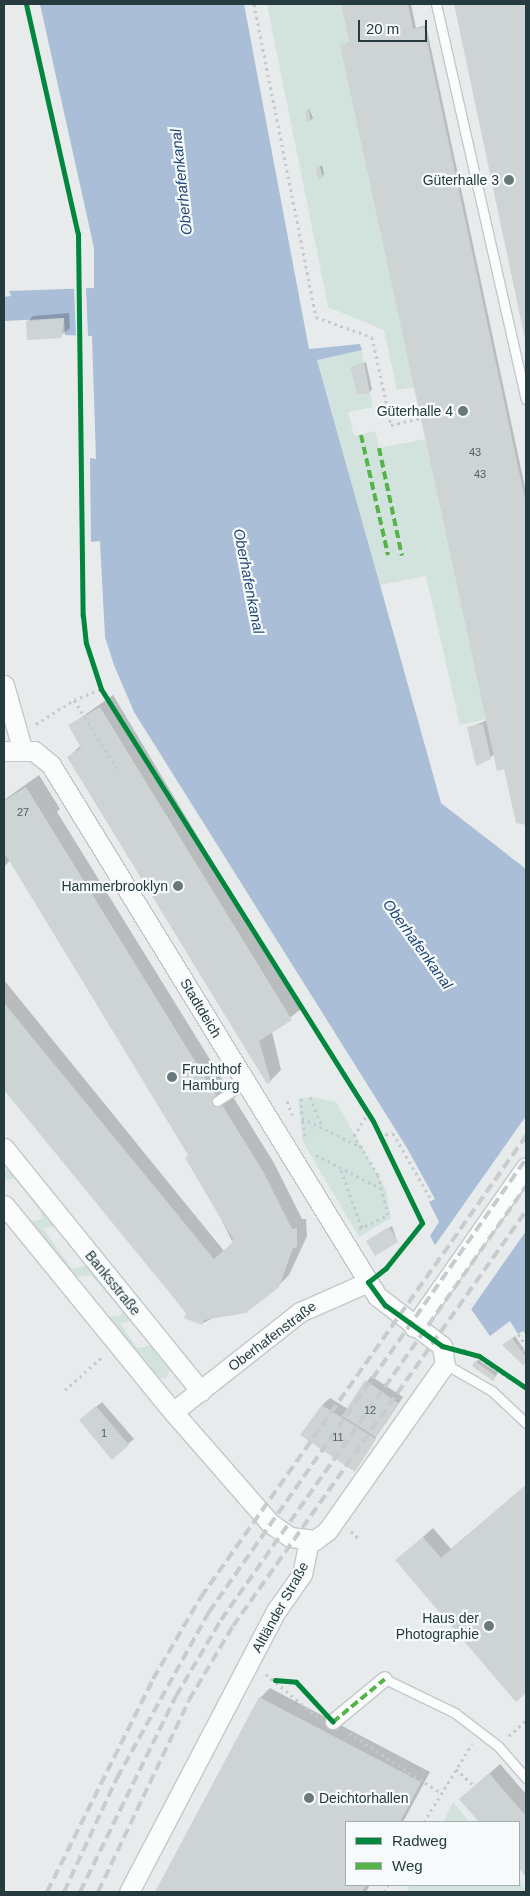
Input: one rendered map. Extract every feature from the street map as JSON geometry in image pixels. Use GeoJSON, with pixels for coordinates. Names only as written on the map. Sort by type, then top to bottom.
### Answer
{"type":"FeatureCollection","features":[{"type":"Feature","properties":{"kind":"street"},"geometry":{"type":"LineString","coordinates":[[4,685],[15,745]]}},
{"type":"Feature","properties":{"kind":"street","name":"Stadtdeich"},"geometry":{"type":"LineString","coordinates":[[15,745],[34,751],[51,765],[368,1282]]}},
{"type":"Feature","properties":{"kind":"street","name":"Banksstraße"},"geometry":{"type":"LineString","coordinates":[[4,1148],[201,1391]]}},
{"type":"Feature","properties":{"kind":"street"},"geometry":{"type":"LineString","coordinates":[[414,1327],[526,1167]]}},
{"type":"Feature","properties":{"kind":"street"},"geometry":{"type":"LineString","coordinates":[[4,1205],[173,1412],[277,1530],[309,1540],[327,1531],[444,1355],[414,1327],[385,1305],[368,1282]]}},
{"type":"Feature","properties":{"kind":"street","name":"Oberhafenstraße"},"geometry":{"type":"LineString","coordinates":[[201,1391],[300,1312],[368,1282]]}},
{"type":"Feature","properties":{"kind":"street"},"geometry":{"type":"LineString","coordinates":[[173,1412],[201,1391]]}},
{"type":"Feature","properties":{"kind":"street","name":"Altländer Straße"},"geometry":{"type":"LineString","coordinates":[[129,1892],[276,1611],[302,1574],[309,1540]]}},
{"type":"Feature","properties":{"kind":"street"},"geometry":{"type":"LineString","coordinates":[[333,1722],[385,1679]]}},
{"type":"Feature","properties":{"kind":"lane"},"geometry":{"type":"LineString","coordinates":[[436,4],[526,399]]}},
{"type":"Feature","properties":{"kind":"lane"},"geometry":{"type":"LineString","coordinates":[[217,1101],[246,1082]]}},
{"type":"Feature","properties":{"kind":"lane"},"geometry":{"type":"LineString","coordinates":[[444,1355],[492,1391],[526,1423]]}},
{"type":"Feature","properties":{"kind":"lane"},"geometry":{"type":"LineString","coordinates":[[385,1679],[433,1699],[480,1730],[498,1746],[526,1778]]}},
{"type":"Feature","properties":{"kind":"path"},"geometry":{"type":"LineString","coordinates":[[254,4],[316,317],[372,337],[391,425],[421,418]]}},
{"type":"Feature","properties":{"kind":"path"},"geometry":{"type":"LineString","coordinates":[[15,745],[74,700],[101,689]]}},
{"type":"Feature","properties":{"kind":"path"},"geometry":{"type":"LineString","coordinates":[[74,700],[119,772]]}},
{"type":"Feature","properties":{"kind":"path"},"geometry":{"type":"LineString","coordinates":[[310,1097],[322,1128]]}},
{"type":"Feature","properties":{"kind":"path"},"geometry":{"type":"LineString","coordinates":[[301,1098],[302,1118],[308,1145]]}},
{"type":"Feature","properties":{"kind":"path"},"geometry":{"type":"LineString","coordinates":[[341,1238],[388,1215],[384,1190],[354,1136],[368,1113]]}},
{"type":"Feature","properties":{"kind":"path"},"geometry":{"type":"LineString","coordinates":[[302,1118],[362,1148]]}},
{"type":"Feature","properties":{"kind":"path"},"geometry":{"type":"LineString","coordinates":[[379,1136],[393,1133],[432,1201]]}},
{"type":"Feature","properties":{"kind":"path"},"geometry":{"type":"LineString","coordinates":[[310,1152],[341,1170],[384,1190]]}},
{"type":"Feature","properties":{"kind":"path"},"geometry":{"type":"LineString","coordinates":[[341,1170],[362,1228]]}},
{"type":"Feature","properties":{"kind":"path"},"geometry":{"type":"LineString","coordinates":[[518,1334],[526,1346]]}},
{"type":"Feature","properties":{"kind":"path"},"geometry":{"type":"LineString","coordinates":[[519,1344],[526,1355]]}},
{"type":"Feature","properties":{"kind":"path"},"geometry":{"type":"LineString","coordinates":[[444,1355],[479,1356],[526,1386]]}},
{"type":"Feature","properties":{"kind":"path"},"geometry":{"type":"LineString","coordinates":[[65,1390],[84,1374]]}},
{"type":"Feature","properties":{"kind":"path"},"geometry":{"type":"LineString","coordinates":[[275,1680],[289,1681]]}},
{"type":"Feature","properties":{"kind":"path"},"geometry":{"type":"LineString","coordinates":[[275,1680],[319,1719]]}},
{"type":"Feature","properties":{"kind":"path"},"geometry":{"type":"LineString","coordinates":[[321,1709],[333,1722],[441,1793]]}},
{"type":"Feature","properties":{"kind":"path"},"geometry":{"type":"LineString","coordinates":[[498,1746],[526,1720]]}},
{"type":"Feature","properties":{"kind":"path"},"geometry":{"type":"LineString","coordinates":[[425,1821],[480,1730]]}},
{"type":"Feature","properties":{"kind":"path"},"geometry":{"type":"LineString","coordinates":[[456,1769],[473,1785]]}},
{"type":"Feature","properties":{"kind":"shaded area"},"geometry":{"type":"Polygon","coordinates":[[[267,4],[341,4],[414,387],[397,390],[384,330],[328,307],[267,4]]]}},
{"type":"Feature","properties":{"kind":"shaded area"},"geometry":{"type":"Polygon","coordinates":[[[362,350],[364,363],[350,367],[357,395],[370,393],[373,407],[348,412],[354,436],[375,431],[379,448],[425,439],[486,719],[460,725],[426,576],[380,585],[317,359],[362,350]]]}},
{"type":"Feature","properties":{"kind":"shaded area"},"geometry":{"type":"Polygon","coordinates":[[[313,1097],[336,1102],[386,1190],[391,1218],[359,1237],[303,1142],[298,1099],[313,1097]]]}},
{"type":"Feature","properties":{"kind":"shaded area"},"geometry":{"type":"Polygon","coordinates":[[[4,1170],[12,1170],[59,1226],[43,1228],[72,1269],[89,1265],[135,1321],[120,1323],[137,1348],[154,1345],[171,1367],[166,1379],[156,1377],[107,1317],[122,1315],[121,1310],[91,1275],[76,1277],[29,1222],[42,1219],[41,1211],[14,1178],[4,1180],[4,1170]]]}},
{"type":"Feature","properties":{"kind":"shaded area"},"geometry":{"type":"Polygon","coordinates":[[[453,1802],[469,1821],[444,1821],[453,1802]]]}},
{"type":"Feature","properties":{"kind":"shaded area"},"geometry":{"type":"Polygon","coordinates":[[[520,1881],[526,1892],[406,1892],[409,1886],[520,1886],[520,1881]]]}},
{"type":"Feature","properties":{"kind":"water","name":"Oberhafenkanal"},"geometry":{"type":"Polygon","coordinates":[[[40,4],[244,4],[309,349],[360,344],[362,350],[317,360],[441,803],[526,869],[526,1334],[523,1331],[518,1334],[510,1321],[490,1336],[471,1309],[430,1236],[439,1222],[429,1202],[435,1199],[407,1148],[134,712],[114,665],[105,637],[100,541],[91,542],[90,458],[96,459],[92,336],[65,335],[64,318],[4,321],[4,297],[11,296],[9,291],[94,288],[94,248],[40,4]]]}},
{"type":"Feature","properties":{"kind":"pier"},"geometry":{"type":"Polygon","coordinates":[[[74,286],[86,286],[88,337],[76,338],[74,286]]]}},
{"type":"Feature","properties":{"kind":"pier"},"geometry":{"type":"Polygon","coordinates":[[[526,1116],[526,1231],[470,1311],[433,1248],[526,1116]]]}},
{"type":"Feature","properties":{"kind":"building","name":"Güterhalle 4"},"geometry":{"type":"Polygon","coordinates":[[[341,4],[408,4],[413,29],[424,27],[526,504],[526,825],[516,823],[504,769],[497,771],[340,45],[349,43],[341,4]]]}},
{"type":"Feature","properties":{"kind":"building","name":"Güterhalle 3"},"geometry":{"type":"Polygon","coordinates":[[[454,4],[526,4],[526,339],[525,339],[454,4]]]}},
{"type":"Feature","properties":{"kind":"building"},"geometry":{"type":"Polygon","coordinates":[[[309,110],[311,121],[307,122],[305,111],[309,110]]]}},
{"type":"Feature","properties":{"kind":"building"},"geometry":{"type":"Polygon","coordinates":[[[320,167],[323,178],[318,179],[316,168],[320,167]]]}},
{"type":"Feature","properties":{"kind":"building"},"geometry":{"type":"Polygon","coordinates":[[[64,318],[62,338],[27,340],[26,321],[64,318]]]}},
{"type":"Feature","properties":{"kind":"building"},"geometry":{"type":"Polygon","coordinates":[[[364,363],[370,393],[357,395],[350,367],[364,363]]]}},
{"type":"Feature","properties":{"kind":"building","name":"Hammerbrooklyn"},"geometry":{"type":"Polygon","coordinates":[[[100,707],[292,1020],[259,1041],[271,1082],[267,1084],[67,757],[81,748],[68,725],[100,707]]]}},
{"type":"Feature","properties":{"kind":"building"},"geometry":{"type":"Polygon","coordinates":[[[483,724],[491,759],[476,766],[467,727],[483,724]]]}},
{"type":"Feature","properties":{"kind":"building","name":"Fruchthof Hamburg"},"geometry":{"type":"Polygon","coordinates":[[[26,787],[264,1173],[292,1229],[297,1228],[297,1247],[293,1248],[279,1287],[246,1313],[204,1320],[202,1325],[184,1318],[186,1313],[4,1090],[4,1003],[214,1259],[231,1244],[233,1239],[185,1158],[188,1155],[4,852],[4,801],[26,787]]]}},
{"type":"Feature","properties":{"kind":"building"},"geometry":{"type":"Polygon","coordinates":[[[389,1227],[398,1242],[375,1256],[366,1241],[389,1227]]]}},
{"type":"Feature","properties":{"kind":"building"},"geometry":{"type":"Polygon","coordinates":[[[512,1338],[526,1357],[524,1366],[502,1345],[512,1338]]]}},
{"type":"Feature","properties":{"kind":"building"},"geometry":{"type":"Polygon","coordinates":[[[475,1361],[496,1376],[493,1381],[472,1366],[475,1361]]]}},
{"type":"Feature","properties":{"kind":"building"},"geometry":{"type":"Polygon","coordinates":[[[365,1380],[398,1403],[376,1437],[342,1416],[365,1380]]]}},
{"type":"Feature","properties":{"kind":"building"},"geometry":{"type":"Polygon","coordinates":[[[322,1405],[376,1439],[355,1472],[300,1435],[322,1405]]]}},
{"type":"Feature","properties":{"kind":"building"},"geometry":{"type":"Polygon","coordinates":[[[96,1406],[129,1445],[112,1460],[79,1420],[96,1406]]]}},
{"type":"Feature","properties":{"kind":"building","name":"Haus der Photographie"},"geometry":{"type":"Polygon","coordinates":[[[526,1485],[526,1693],[516,1702],[395,1560],[423,1537],[441,1558],[526,1485]]]}},
{"type":"Feature","properties":{"kind":"building","name":"Deichtorhallen"},"geometry":{"type":"Polygon","coordinates":[[[259,1697],[421,1782],[401,1821],[345,1821],[345,1886],[365,1886],[362,1892],[155,1892],[259,1697]]]}},
{"type":"Feature","properties":{"kind":"building"},"geometry":{"type":"Polygon","coordinates":[[[489,1773],[526,1816],[526,1877],[520,1869],[520,1821],[478,1821],[459,1799],[489,1773]]]}},
{"type":"Feature","properties":{"kind":"railway"},"geometry":{"type":"LineString","coordinates":[[47,1892],[153,1679],[201,1597],[526,1136]]}},
{"type":"Feature","properties":{"kind":"railway"},"geometry":{"type":"LineString","coordinates":[[64,1892],[117,1778],[209,1612],[526,1159]]}},
{"type":"Feature","properties":{"kind":"railway"},"geometry":{"type":"LineString","coordinates":[[80,1892],[176,1696],[221,1620],[526,1186]]}},
{"type":"Feature","properties":{"kind":"railway"},"geometry":{"type":"LineString","coordinates":[[98,1892],[189,1700],[233,1626],[526,1211]]}},
{"type":"Feature","properties":{"kind":"marked path"},"geometry":{"type":"LineString","coordinates":[[361,435],[388,555]]}},
{"type":"Feature","properties":{"kind":"marked path"},"geometry":{"type":"LineString","coordinates":[[379,448],[402,556]]}},
{"type":"Feature","properties":{"kind":"marked path"},"geometry":{"type":"LineString","coordinates":[[333,1722],[385,1679]]}},
{"type":"Feature","properties":{"kind":"cycle path"},"geometry":{"type":"LineString","coordinates":[[26,4],[78,234],[83,616],[86,643],[101,689],[373,1121],[422,1223],[386,1268],[368,1282],[385,1305],[442,1346],[479,1356],[526,1388]]}},
{"type":"Feature","properties":{"kind":"cycle path"},"geometry":{"type":"LineString","coordinates":[[275,1680],[296,1682],[333,1722]]}},
{"type":"Feature","properties":{"kind":"place","name":"Güterhalle 3"},"geometry":{"type":"Point","coordinates":[509,180]}},
{"type":"Feature","properties":{"kind":"place","name":"Güterhalle 4"},"geometry":{"type":"Point","coordinates":[463,411]}},
{"type":"Feature","properties":{"kind":"place","name":"Hammerbrooklyn"},"geometry":{"type":"Point","coordinates":[178,886]}},
{"type":"Feature","properties":{"kind":"place","name":"Fruchthof Hamburg"},"geometry":{"type":"Point","coordinates":[172,1077]}},
{"type":"Feature","properties":{"kind":"place","name":"Haus der Photographie"},"geometry":{"type":"Point","coordinates":[489,1626]}},
{"type":"Feature","properties":{"kind":"place","name":"Deichtorhallen"},"geometry":{"type":"Point","coordinates":[309,1798]}}]}
